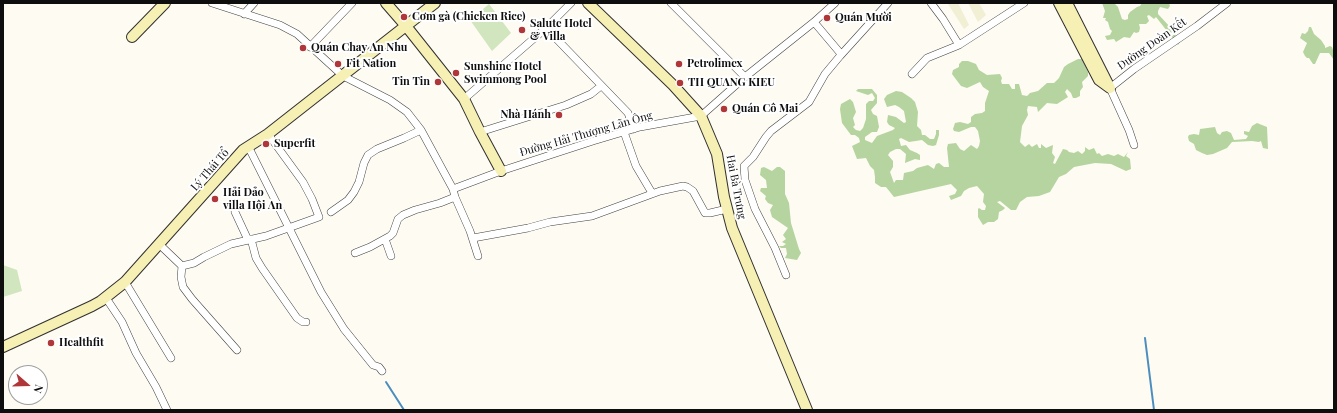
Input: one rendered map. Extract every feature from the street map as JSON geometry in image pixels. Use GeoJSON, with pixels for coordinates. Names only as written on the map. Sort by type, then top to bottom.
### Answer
{"type":"FeatureCollection","features":[{"type":"Feature","properties":{"kind":"street"},"geometry":{"type":"LineString","coordinates":[[132,37],[165,3]]}},
{"type":"Feature","properties":{"kind":"street"},"geometry":{"type":"LineString","coordinates":[[212,3],[280,25],[297,34],[343,76],[390,100],[407,112],[421,130],[442,166],[453,189],[478,256]]}},
{"type":"Feature","properties":{"kind":"street"},"geometry":{"type":"LineString","coordinates":[[244,14],[254,3]]}},
{"type":"Feature","properties":{"kind":"street"},"geometry":{"type":"LineString","coordinates":[[310,47],[352,3]]}},
{"type":"Feature","properties":{"kind":"street"},"geometry":{"type":"LineString","coordinates":[[386,3],[464,99],[501,171]]}},
{"type":"Feature","properties":{"kind":"street","name":"Lý Thái Tổ"},"geometry":{"type":"LineString","coordinates":[[3,347],[78,314],[106,298],[125,282],[248,146],[268,134],[435,3]]}},
{"type":"Feature","properties":{"kind":"street"},"geometry":{"type":"LineString","coordinates":[[464,99],[546,28],[571,3]]}},
{"type":"Feature","properties":{"kind":"street","name":"Hai Bà Trưng"},"geometry":{"type":"LineString","coordinates":[[588,3],[674,86],[702,116],[718,154],[727,209],[732,228],[806,410]]}},
{"type":"Feature","properties":{"kind":"street"},"geometry":{"type":"LineString","coordinates":[[671,3],[745,76]]}},
{"type":"Feature","properties":{"kind":"street"},"geometry":{"type":"LineString","coordinates":[[702,116],[745,76],[814,22],[835,3]]}},
{"type":"Feature","properties":{"kind":"street"},"geometry":{"type":"LineString","coordinates":[[786,276],[775,248],[754,209],[745,180],[744,166],[753,157],[771,131],[809,102],[825,74],[841,54],[888,3]]}},
{"type":"Feature","properties":{"kind":"street"},"geometry":{"type":"LineString","coordinates":[[931,3],[959,45]]}},
{"type":"Feature","properties":{"kind":"street"},"geometry":{"type":"LineString","coordinates":[[912,74],[927,58],[959,45],[1024,3]]}},
{"type":"Feature","properties":{"kind":"street"},"geometry":{"type":"LineString","coordinates":[[1059,3],[1099,80],[1110,88]]}},
{"type":"Feature","properties":{"kind":"street"},"geometry":{"type":"LineString","coordinates":[[1067,3],[1110,88],[1129,130],[1134,145]]}},
{"type":"Feature","properties":{"kind":"street","name":"Đường Đoàn Kết"},"geometry":{"type":"LineString","coordinates":[[1110,88],[1134,69],[1192,30],[1227,3]]}},
{"type":"Feature","properties":{"kind":"street"},"geometry":{"type":"LineString","coordinates":[[814,22],[841,54]]}},
{"type":"Feature","properties":{"kind":"street"},"geometry":{"type":"LineString","coordinates":[[546,28],[628,113],[634,129]]}},
{"type":"Feature","properties":{"kind":"street"},"geometry":{"type":"LineString","coordinates":[[480,132],[566,105],[591,94],[601,86]]}},
{"type":"Feature","properties":{"kind":"street","name":"Đường Hải Thượng Lãn Ông"},"geometry":{"type":"LineString","coordinates":[[453,189],[501,171],[634,129],[702,116]]}},
{"type":"Feature","properties":{"kind":"street"},"geometry":{"type":"LineString","coordinates":[[331,212],[348,200],[354,192],[360,182],[364,163],[368,155],[377,149],[421,130]]}},
{"type":"Feature","properties":{"kind":"street"},"geometry":{"type":"LineString","coordinates":[[624,132],[636,166],[652,193]]}},
{"type":"Feature","properties":{"kind":"street"},"geometry":{"type":"LineString","coordinates":[[182,266],[194,263],[204,256],[231,244],[266,236],[318,217],[312,199],[303,182],[268,134]]}},
{"type":"Feature","properties":{"kind":"street"},"geometry":{"type":"LineString","coordinates":[[248,146],[321,292],[344,329],[373,365],[379,367],[382,371]]}},
{"type":"Feature","properties":{"kind":"street"},"geometry":{"type":"LineString","coordinates":[[472,238],[528,228],[550,222],[592,216],[660,190],[683,186],[693,191],[705,212],[710,213],[727,209]]}},
{"type":"Feature","properties":{"kind":"street"},"geometry":{"type":"LineString","coordinates":[[355,253],[370,247],[393,233],[398,218],[403,215],[455,197]]}},
{"type":"Feature","properties":{"kind":"street"},"geometry":{"type":"LineString","coordinates":[[235,212],[262,268],[296,318],[306,322]]}},
{"type":"Feature","properties":{"kind":"street"},"geometry":{"type":"LineString","coordinates":[[385,239],[391,256]]}},
{"type":"Feature","properties":{"kind":"street"},"geometry":{"type":"LineString","coordinates":[[160,244],[182,266]]}},
{"type":"Feature","properties":{"kind":"street"},"geometry":{"type":"LineString","coordinates":[[182,266],[181,277],[183,287],[237,350]]}},
{"type":"Feature","properties":{"kind":"street"},"geometry":{"type":"LineString","coordinates":[[125,282],[171,358]]}},
{"type":"Feature","properties":{"kind":"street"},"geometry":{"type":"LineString","coordinates":[[106,298],[122,322],[136,353],[156,387],[167,410]]}},
{"type":"Feature","properties":{"kind":"shaded area"},"geometry":{"type":"Polygon","coordinates":[[[958,3],[969,25],[964,29],[948,4],[958,3]]]}},
{"type":"Feature","properties":{"kind":"shaded area"},"geometry":{"type":"Polygon","coordinates":[[[968,3],[979,3],[986,15],[978,22],[968,3]]]}},
{"type":"Feature","properties":{"kind":"green space"},"geometry":{"type":"Polygon","coordinates":[[[1102,3],[1114,3],[1118,7],[1122,19],[1125,20],[1128,19],[1130,12],[1142,3],[1169,3],[1170,6],[1168,9],[1160,7],[1158,14],[1171,28],[1180,42],[1178,45],[1156,17],[1154,19],[1149,15],[1147,16],[1149,21],[1146,24],[1139,24],[1139,32],[1134,32],[1130,38],[1124,37],[1116,42],[1114,39],[1107,40],[1105,36],[1110,35],[1112,31],[1108,22],[1105,20],[1106,18],[1103,18],[1105,11],[1102,3]]]}},
{"type":"Feature","properties":{"kind":"green space"},"geometry":{"type":"Polygon","coordinates":[[[489,4],[511,33],[492,51],[470,20],[489,4]]]}},
{"type":"Feature","properties":{"kind":"green space"},"geometry":{"type":"Polygon","coordinates":[[[1309,27],[1311,27],[1314,34],[1321,40],[1325,48],[1330,46],[1332,47],[1334,50],[1334,60],[1329,53],[1320,53],[1315,64],[1313,64],[1309,58],[1305,56],[1303,52],[1307,43],[1300,38],[1302,33],[1305,34],[1308,31],[1309,27]]]}},
{"type":"Feature","properties":{"kind":"green space"},"geometry":{"type":"Polygon","coordinates":[[[1078,59],[1082,59],[1088,72],[1088,76],[1082,82],[1083,87],[1080,91],[1080,96],[1073,98],[1067,89],[1065,92],[1068,97],[1057,104],[1047,103],[1038,112],[1037,107],[1028,106],[1028,115],[1022,126],[1020,142],[1025,147],[1029,144],[1032,147],[1037,144],[1039,148],[1041,148],[1041,144],[1046,148],[1053,145],[1052,153],[1055,157],[1053,163],[1055,164],[1063,149],[1074,153],[1078,151],[1082,154],[1085,151],[1085,147],[1089,150],[1094,148],[1097,154],[1099,153],[1102,156],[1108,154],[1114,156],[1118,154],[1124,157],[1128,152],[1126,156],[1130,159],[1131,169],[1126,171],[1111,164],[1095,163],[1074,167],[1066,174],[1059,177],[1050,192],[1039,196],[1027,197],[1020,202],[1016,210],[1011,210],[1000,201],[997,202],[1005,208],[999,212],[998,219],[994,222],[988,222],[983,225],[978,217],[978,209],[985,210],[986,206],[983,202],[984,194],[977,186],[969,188],[964,191],[961,196],[951,200],[949,196],[955,194],[957,190],[951,184],[894,197],[886,187],[881,187],[875,183],[874,170],[866,158],[857,159],[852,146],[860,142],[859,138],[855,135],[851,135],[842,123],[840,109],[841,104],[850,99],[853,102],[856,112],[853,118],[855,125],[853,127],[860,131],[863,128],[866,119],[866,104],[869,101],[873,101],[875,98],[872,93],[868,95],[856,91],[858,89],[872,89],[877,95],[877,103],[871,110],[873,114],[877,116],[879,127],[877,132],[872,132],[865,137],[865,140],[872,143],[877,136],[895,128],[887,122],[888,115],[896,117],[904,123],[906,122],[904,111],[899,107],[895,105],[887,107],[884,99],[887,95],[896,91],[902,92],[915,102],[918,112],[917,126],[921,130],[922,135],[925,135],[930,139],[934,139],[936,130],[939,130],[939,135],[936,145],[933,146],[928,145],[922,140],[909,142],[901,138],[899,139],[901,146],[906,145],[910,150],[920,155],[920,160],[915,159],[905,163],[906,154],[900,149],[890,152],[888,155],[893,161],[893,167],[890,172],[894,183],[896,180],[903,180],[904,173],[913,171],[917,168],[928,165],[934,169],[936,164],[939,163],[944,167],[949,167],[948,144],[956,143],[960,149],[964,151],[971,145],[977,149],[979,146],[980,141],[978,131],[975,127],[959,132],[954,131],[953,129],[955,123],[960,122],[968,124],[971,122],[971,117],[985,111],[985,103],[989,91],[983,87],[980,82],[967,88],[961,86],[952,74],[953,70],[959,67],[959,64],[962,61],[968,61],[976,64],[979,70],[987,75],[1000,74],[1002,84],[1009,84],[1012,89],[1015,89],[1015,84],[1019,84],[1022,95],[1027,96],[1030,93],[1038,91],[1047,83],[1054,83],[1059,78],[1064,67],[1078,59]]]}},
{"type":"Feature","properties":{"kind":"green space"},"geometry":{"type":"Polygon","coordinates":[[[1257,123],[1267,127],[1268,149],[1263,148],[1261,141],[1232,142],[1227,148],[1207,155],[1196,150],[1194,144],[1189,141],[1188,137],[1189,135],[1194,134],[1199,135],[1200,129],[1215,127],[1217,133],[1220,135],[1222,132],[1227,131],[1231,133],[1234,140],[1246,139],[1248,136],[1244,134],[1244,131],[1249,132],[1252,126],[1257,123]]]}},
{"type":"Feature","properties":{"kind":"green space"},"geometry":{"type":"Polygon","coordinates":[[[764,167],[772,171],[777,167],[780,167],[785,171],[785,194],[789,203],[791,223],[801,253],[797,260],[785,258],[787,254],[786,248],[781,248],[779,246],[786,244],[782,242],[786,239],[783,235],[788,228],[772,217],[770,210],[773,205],[768,203],[765,199],[766,196],[760,191],[761,188],[767,188],[766,180],[760,175],[761,168],[764,167]]]}},
{"type":"Feature","properties":{"kind":"green space"},"geometry":{"type":"Polygon","coordinates":[[[3,265],[17,270],[22,291],[3,297],[3,265]]]}},
{"type":"Feature","properties":{"kind":"waterway"},"geometry":{"type":"LineString","coordinates":[[1145,338],[1154,410]]}},
{"type":"Feature","properties":{"kind":"waterway"},"geometry":{"type":"LineString","coordinates":[[386,382],[404,410]]}},
{"type":"Feature","properties":{"kind":"place","name":"Cơm gà (Chicken Rice)"},"geometry":{"type":"Point","coordinates":[404,17]}},
{"type":"Feature","properties":{"kind":"place","name":"Quán Mười"},"geometry":{"type":"Point","coordinates":[827,18]}},
{"type":"Feature","properties":{"kind":"place","name":"Salute Hotel & Villa"},"geometry":{"type":"Point","coordinates":[522,30]}},
{"type":"Feature","properties":{"kind":"place","name":"Quán Chay An Nhu"},"geometry":{"type":"Point","coordinates":[303,48]}},
{"type":"Feature","properties":{"kind":"place","name":"Fit Nation"},"geometry":{"type":"Point","coordinates":[338,64]}},
{"type":"Feature","properties":{"kind":"place","name":"Petrolimex"},"geometry":{"type":"Point","coordinates":[679,64]}},
{"type":"Feature","properties":{"kind":"place","name":"Sunshine Hotel Swimmong Pool"},"geometry":{"type":"Point","coordinates":[456,73]}},
{"type":"Feature","properties":{"kind":"place","name":"Tin Tin"},"geometry":{"type":"Point","coordinates":[438,82]}},
{"type":"Feature","properties":{"kind":"place","name":"TH QUANG KIEU"},"geometry":{"type":"Point","coordinates":[680,83]}},
{"type":"Feature","properties":{"kind":"place","name":"Quán Cô Mai"},"geometry":{"type":"Point","coordinates":[724,109]}},
{"type":"Feature","properties":{"kind":"place","name":"Nhà Hánh"},"geometry":{"type":"Point","coordinates":[559,115]}},
{"type":"Feature","properties":{"kind":"place","name":"Superfit"},"geometry":{"type":"Point","coordinates":[266,144]}},
{"type":"Feature","properties":{"kind":"place","name":"Hải Đảo villa Hội An"},"geometry":{"type":"Point","coordinates":[215,199]}},
{"type":"Feature","properties":{"kind":"place","name":"Healthfit"},"geometry":{"type":"Point","coordinates":[51,343]}}]}
